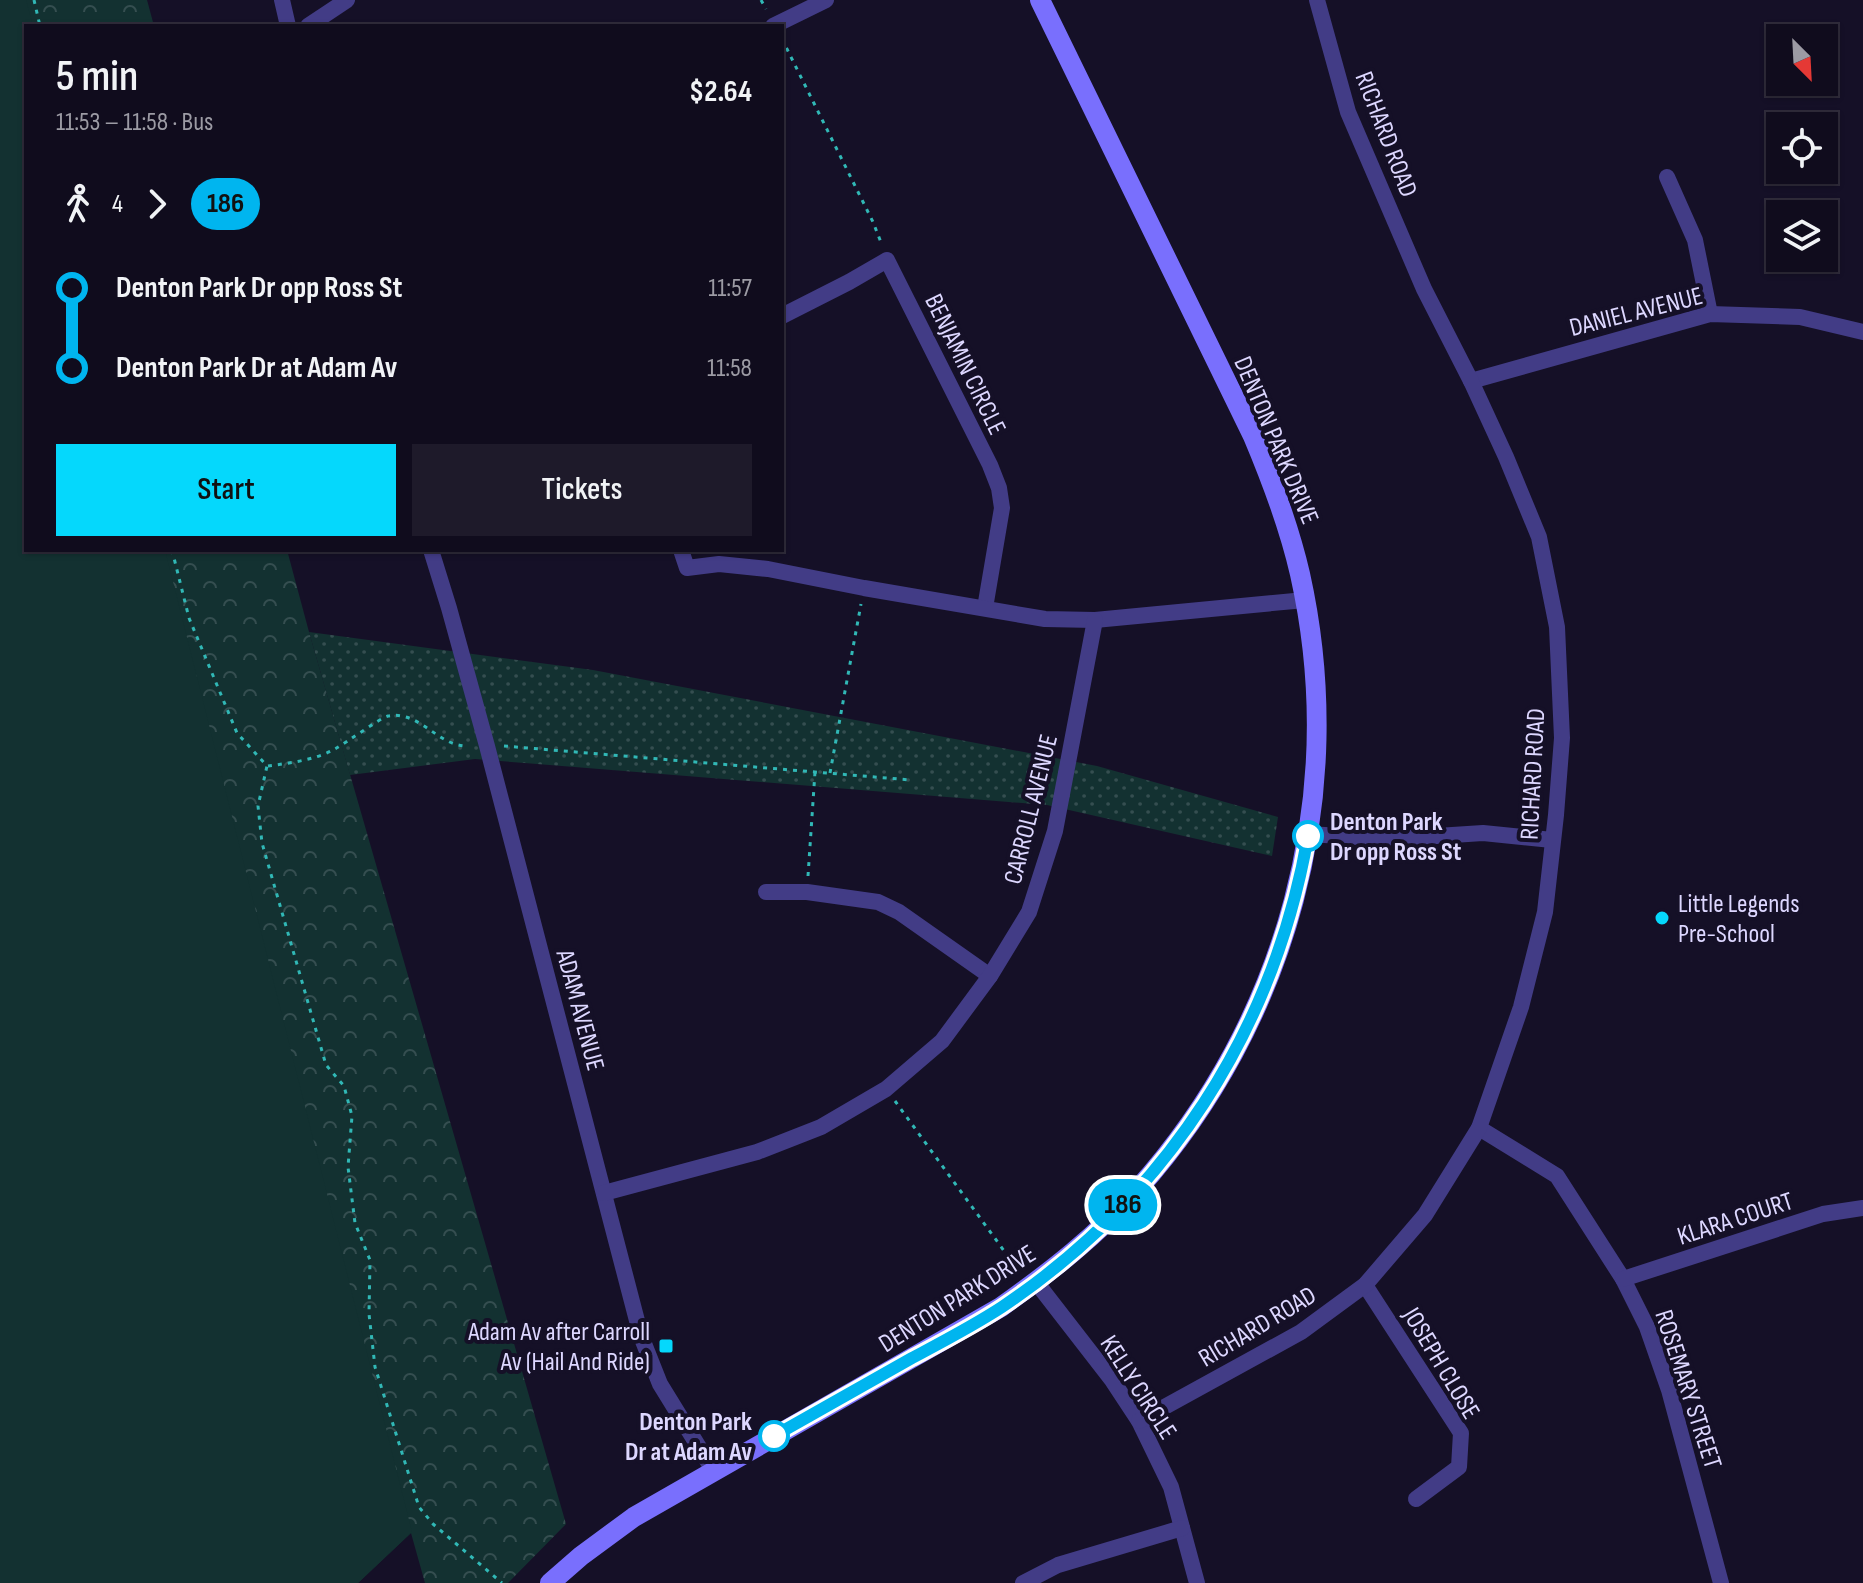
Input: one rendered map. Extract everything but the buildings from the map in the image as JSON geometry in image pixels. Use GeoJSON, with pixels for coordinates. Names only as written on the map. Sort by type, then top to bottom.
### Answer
{"type":"FeatureCollection","features":[{"type":"Feature","properties":{"kind":"main road","name":"DENTON PARK DRIVE"},"geometry":{"type":"LineString","coordinates":[[550,1583],[634,1517],[1001,1307],[1086,1242],[1137,1191],[1187,1129],[1212,1092],[1250,1023],[1273,968],[1294,904],[1313,802],[1316,694],[1305,600],[1290,534],[1253,436],[1040,0]]}},
{"type":"Feature","properties":{"kind":"street"},"geometry":{"type":"LineString","coordinates":[[282,0],[288,24]]}},
{"type":"Feature","properties":{"kind":"street"},"geometry":{"type":"LineString","coordinates":[[311,24],[347,0]]}},
{"type":"Feature","properties":{"kind":"street"},"geometry":{"type":"LineString","coordinates":[[777,24],[826,0]]}},
{"type":"Feature","properties":{"kind":"street","name":"RICHARD ROAD"},"geometry":{"type":"LineString","coordinates":[[1139,1421],[1301,1332],[1365,1285],[1425,1215],[1479,1128],[1521,1007],[1545,912],[1562,738],[1557,627],[1539,537],[1471,381],[1424,289],[1348,112],[1317,0]]}},
{"type":"Feature","properties":{"kind":"street"},"geometry":{"type":"LineString","coordinates":[[1667,177],[1695,240],[1710,314]]}},
{"type":"Feature","properties":{"kind":"street"},"geometry":{"type":"LineString","coordinates":[[784,315],[887,260]]}},
{"type":"Feature","properties":{"kind":"street","name":"BENJAMIN CIRCLE"},"geometry":{"type":"LineString","coordinates":[[887,260],[999,488],[1002,508],[985,608]]}},
{"type":"Feature","properties":{"kind":"street","name":"DANIEL AVENUE"},"geometry":{"type":"LineString","coordinates":[[1471,381],[1710,314],[1800,317],[1863,332]]}},
{"type":"Feature","properties":{"kind":"street","name":"ADAM AVENUE"},"geometry":{"type":"LineString","coordinates":[[432,552],[487,746],[641,1336],[660,1384],[713,1470]]}},
{"type":"Feature","properties":{"kind":"street"},"geometry":{"type":"LineString","coordinates":[[682,552],[687,568],[719,564],[768,569],[1045,619],[1095,620],[1305,600]]}},
{"type":"Feature","properties":{"kind":"street","name":"CARROLL AVENUE"},"geometry":{"type":"LineString","coordinates":[[604,1193],[757,1152],[821,1127],[886,1089],[942,1041],[990,976],[1029,912],[1055,831],[1095,620]]}},
{"type":"Feature","properties":{"kind":"street"},"geometry":{"type":"LineString","coordinates":[[1308,834],[1391,839],[1483,833],[1552,840]]}},
{"type":"Feature","properties":{"kind":"street"},"geometry":{"type":"LineString","coordinates":[[766,892],[807,892],[878,902],[899,912],[990,976]]}},
{"type":"Feature","properties":{"kind":"street","name":"ROSEMARY STREET"},"geometry":{"type":"LineString","coordinates":[[1479,1128],[1557,1176],[1623,1279],[1647,1327],[1669,1390],[1721,1583]]}},
{"type":"Feature","properties":{"kind":"street","name":"KLARA COURT"},"geometry":{"type":"LineString","coordinates":[[1623,1279],[1823,1214],[1863,1208]]}},
{"type":"Feature","properties":{"kind":"street","name":"KELLY CIRCLE"},"geometry":{"type":"LineString","coordinates":[[1033,1284],[1112,1380],[1139,1421],[1171,1487],[1197,1583]]}},
{"type":"Feature","properties":{"kind":"street","name":"JOSEPH CLOSE"},"geometry":{"type":"LineString","coordinates":[[1365,1285],[1461,1433],[1459,1467],[1416,1499]]}},
{"type":"Feature","properties":{"kind":"street"},"geometry":{"type":"LineString","coordinates":[[1023,1583],[1058,1565],[1182,1528]]}},
{"type":"Feature","properties":{"kind":"path"},"geometry":{"type":"LineString","coordinates":[[34,0],[40,24]]}},
{"type":"Feature","properties":{"kind":"path"},"geometry":{"type":"LineString","coordinates":[[784,43],[873,222],[887,260]]}},
{"type":"Feature","properties":{"kind":"path"},"geometry":{"type":"LineString","coordinates":[[172,552],[189,618],[237,733],[267,766]]}},
{"type":"Feature","properties":{"kind":"path"},"geometry":{"type":"LineString","coordinates":[[830,773],[864,588]]}},
{"type":"Feature","properties":{"kind":"path"},"geometry":{"type":"LineString","coordinates":[[267,766],[325,754],[386,716],[416,719],[441,737],[463,747],[487,746],[911,780]]}},
{"type":"Feature","properties":{"kind":"path"},"geometry":{"type":"LineString","coordinates":[[267,766],[258,806],[262,843],[326,1065],[344,1086],[352,1116],[348,1167],[355,1223],[370,1260],[369,1314],[375,1367],[419,1507],[433,1524],[502,1583]]}},
{"type":"Feature","properties":{"kind":"path"},"geometry":{"type":"LineString","coordinates":[[807,892],[815,771]]}},
{"type":"Feature","properties":{"kind":"path"},"geometry":{"type":"LineString","coordinates":[[886,1089],[1033,1284]]}},
{"type":"Feature","properties":{"kind":"green space"},"geometry":{"type":"Polygon","coordinates":[[[0,0],[26,0],[32,24],[24,24],[24,552],[166,552],[412,1532],[358,1583],[0,1583],[0,0]]]}},
{"type":"Feature","properties":{"kind":"green space"},"geometry":{"type":"Polygon","coordinates":[[[20,0],[147,0],[153,24],[26,24],[20,0]]]}},
{"type":"Feature","properties":{"kind":"green space"},"geometry":{"type":"Polygon","coordinates":[[[0,240],[24,552],[288,552],[566,1524],[508,1583],[425,1583],[411,1533],[358,1583],[0,1583],[0,240]]]}},
{"type":"Feature","properties":{"kind":"green space"},"geometry":{"type":"Polygon","coordinates":[[[309,632],[593,670],[1097,766],[1278,817],[1272,856],[1047,805],[475,759],[350,775],[309,632]]]}},
{"type":"Feature","properties":{"kind":"bus line","name":"186"},"geometry":{"type":"LineString","coordinates":[[774,1436],[1001,1307],[1086,1242],[1137,1191],[1187,1129],[1212,1092],[1250,1023],[1285,935],[1308,836]]}},
{"type":"Feature","properties":{"kind":"place","name":"Denton Park Dr opp Ross St"},"geometry":{"type":"Point","coordinates":[1308,836]}},
{"type":"Feature","properties":{"kind":"place","name":"Little Legends Pre-School"},"geometry":{"type":"Point","coordinates":[1662,918]}},
{"type":"Feature","properties":{"kind":"place","name":"Adam Av after Carroll Av (Hail And Ride)"},"geometry":{"type":"Point","coordinates":[666,1346]}},
{"type":"Feature","properties":{"kind":"place","name":"Denton Park Dr at Adam Av"},"geometry":{"type":"Point","coordinates":[774,1436]}}]}
